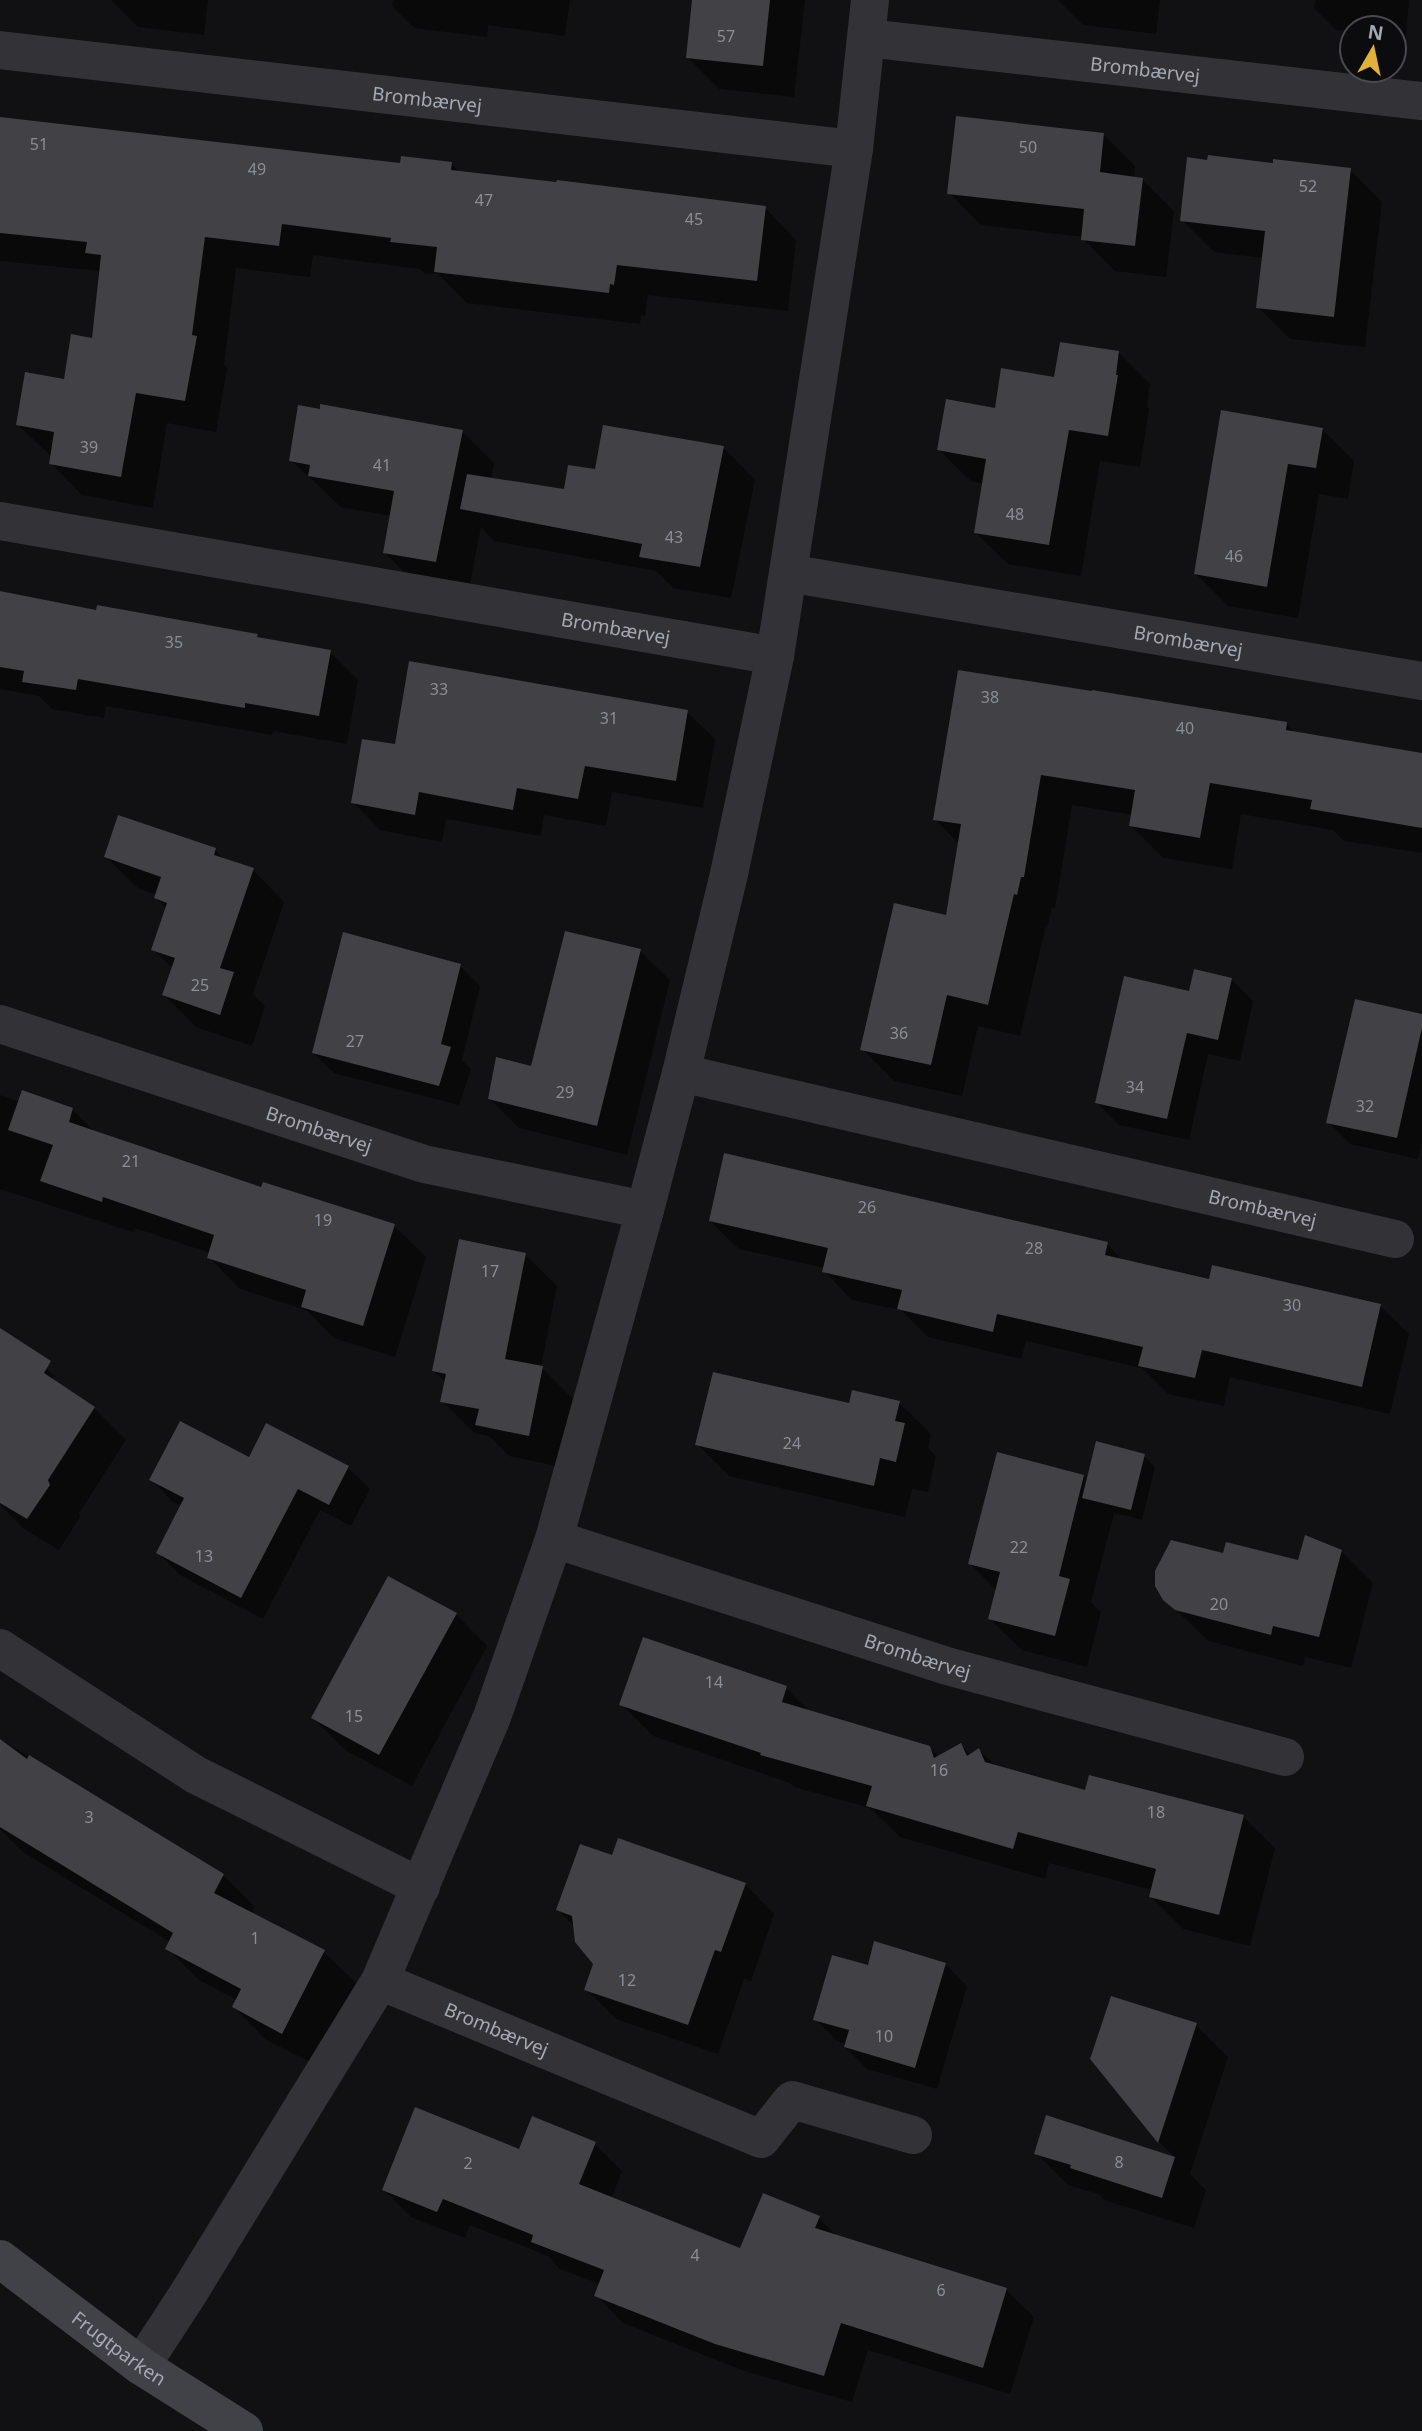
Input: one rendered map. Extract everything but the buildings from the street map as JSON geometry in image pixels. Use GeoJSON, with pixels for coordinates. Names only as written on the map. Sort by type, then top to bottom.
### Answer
{"type":"FeatureCollection","features":[{"type":"Feature","properties":{"kind":"street"},"geometry":{"type":"LineString","coordinates":[[141,2366],[380,1981],[492,1717],[554,1539],[681,1073],[729,874],[775,656],[854,149],[870,0]]}},
{"type":"Feature","properties":{"kind":"street","name":"Brombærvej"},"geometry":{"type":"LineString","coordinates":[[867,38],[1422,101]]}},
{"type":"Feature","properties":{"kind":"street","name":"Brombærvej"},"geometry":{"type":"LineString","coordinates":[[0,50],[854,149]]}},
{"type":"Feature","properties":{"kind":"street","name":"Brombærvej"},"geometry":{"type":"LineString","coordinates":[[0,521],[775,656]]}},
{"type":"Feature","properties":{"kind":"street","name":"Brombærvej"},"geometry":{"type":"LineString","coordinates":[[788,573],[1422,681]]}},
{"type":"Feature","properties":{"kind":"street","name":"Brombærvej"},"geometry":{"type":"LineString","coordinates":[[0,1024],[424,1164],[645,1210]]}},
{"type":"Feature","properties":{"kind":"street","name":"Brombærvej"},"geometry":{"type":"LineString","coordinates":[[681,1073],[1395,1239]]}},
{"type":"Feature","properties":{"kind":"street","name":"Brombærvej"},"geometry":{"type":"LineString","coordinates":[[554,1539],[947,1666],[1285,1758]]}},
{"type":"Feature","properties":{"kind":"street"},"geometry":{"type":"LineString","coordinates":[[0,1648],[196,1774],[421,1887]]}},
{"type":"Feature","properties":{"kind":"street","name":"Brombærvej"},"geometry":{"type":"LineString","coordinates":[[380,1981],[761,2138],[792,2100],[913,2135]]}},
{"type":"Feature","properties":{"kind":"street","name":"Frugtparken"},"geometry":{"type":"LineString","coordinates":[[0,2259],[141,2366],[244,2431]]}}]}
